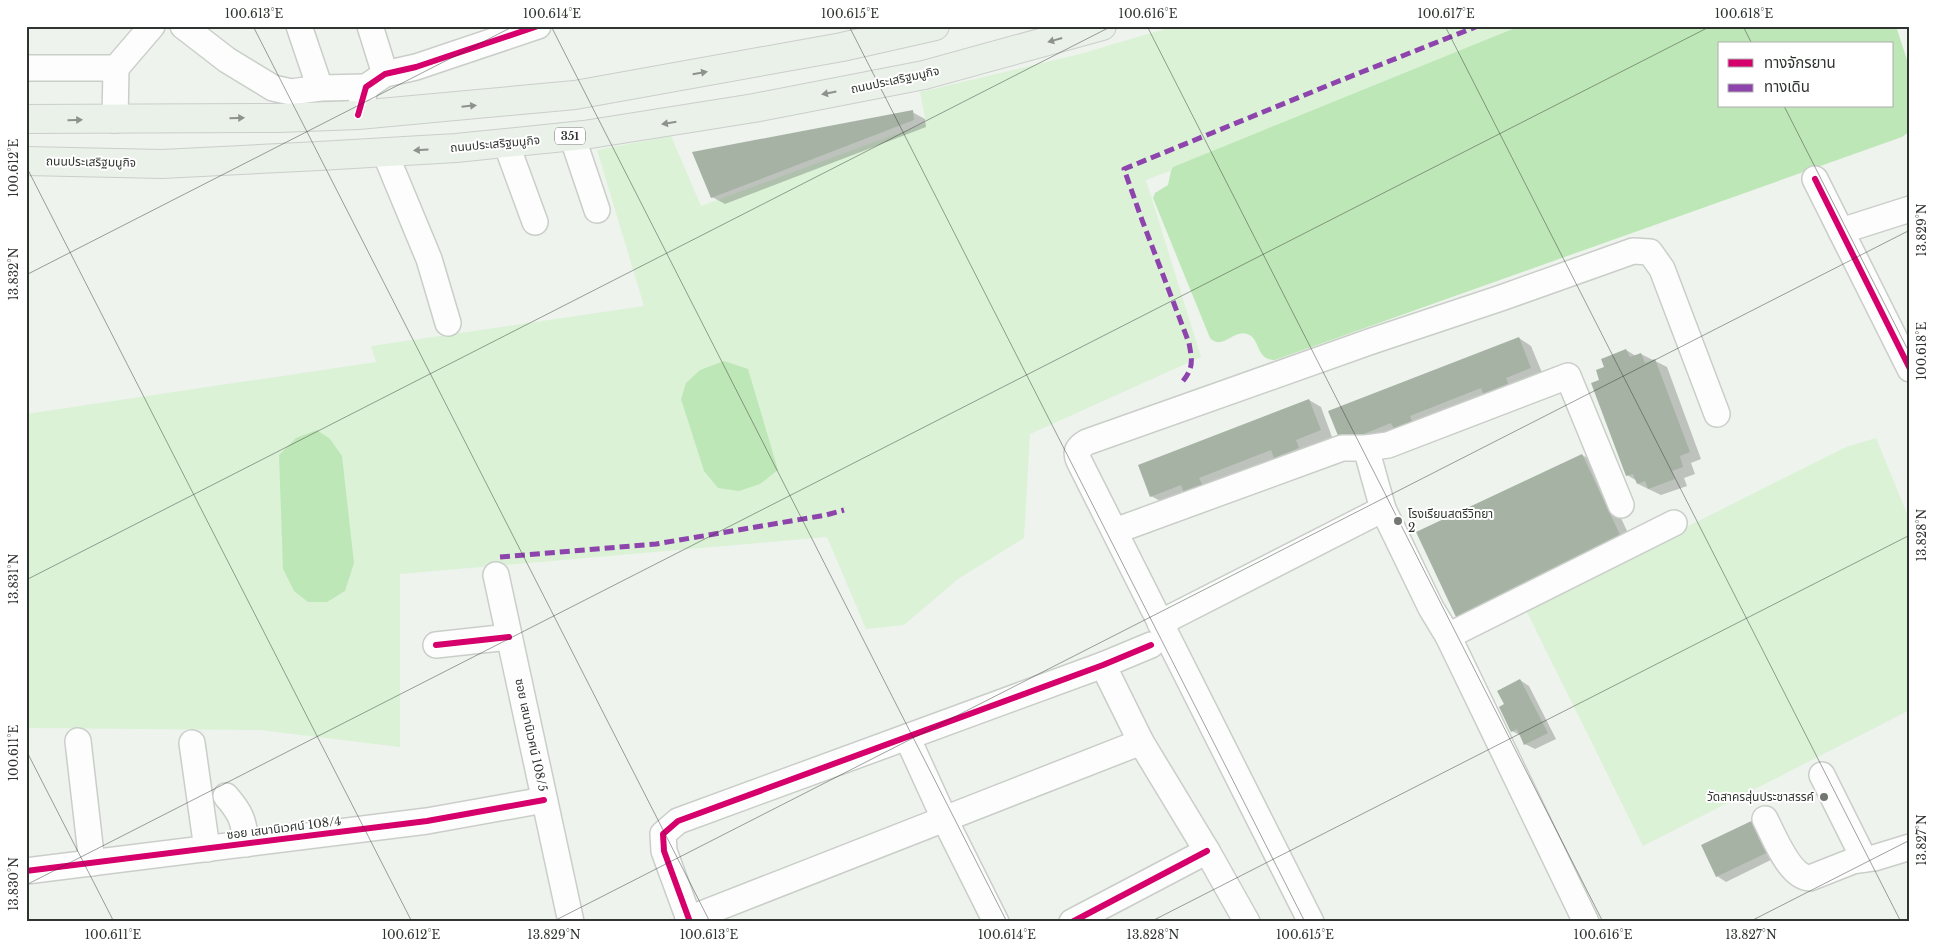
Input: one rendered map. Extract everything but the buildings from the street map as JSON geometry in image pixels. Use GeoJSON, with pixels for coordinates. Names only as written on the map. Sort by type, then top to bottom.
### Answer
{"type":"FeatureCollection","features":[{"type":"Feature","properties":{"kind":"main road"},"geometry":{"type":"LineString","coordinates":[[26,119],[115,120],[358,115],[576,95],[842,47],[935,26]]}},
{"type":"Feature","properties":{"kind":"main road","name":"ถนนประเสริฐมนูกิจ"},"geometry":{"type":"LineString","coordinates":[[26,161],[162,164],[385,152],[572,136],[754,108],[924,75],[1102,26]]}},
{"type":"Feature","properties":{"kind":"street"},"geometry":{"type":"LineString","coordinates":[[115,120],[116,68],[130,54],[152,26]]}},
{"type":"Feature","properties":{"kind":"street"},"geometry":{"type":"LineString","coordinates":[[183,26],[227,60],[274,88],[291,92],[375,81],[416,67],[501,32],[538,26]]}},
{"type":"Feature","properties":{"kind":"street"},"geometry":{"type":"LineString","coordinates":[[299,26],[320,88]]}},
{"type":"Feature","properties":{"kind":"street"},"geometry":{"type":"LineString","coordinates":[[358,115],[375,81],[370,26]]}},
{"type":"Feature","properties":{"kind":"street"},"geometry":{"type":"LineString","coordinates":[[26,68],[116,68]]}},
{"type":"Feature","properties":{"kind":"street"},"geometry":{"type":"LineString","coordinates":[[572,136],[597,210]]}},
{"type":"Feature","properties":{"kind":"street"},"geometry":{"type":"LineString","coordinates":[[506,143],[535,222]]}},
{"type":"Feature","properties":{"kind":"street"},"geometry":{"type":"LineString","coordinates":[[385,152],[428,259],[448,323]]}},
{"type":"Feature","properties":{"kind":"street"},"geometry":{"type":"LineString","coordinates":[[1816,179],[1910,369]]}},
{"type":"Feature","properties":{"kind":"street"},"geometry":{"type":"LineString","coordinates":[[1841,232],[1910,208]]}},
{"type":"Feature","properties":{"kind":"street"},"geometry":{"type":"LineString","coordinates":[[1312,922],[1156,634],[1115,531],[1078,457],[1077,452],[1082,445],[1372,341],[1502,298],[1633,251],[1650,252],[1662,269],[1717,414]]}},
{"type":"Feature","properties":{"kind":"street"},"geometry":{"type":"LineString","coordinates":[[1115,531],[1342,448],[1366,448],[1388,445],[1568,376],[1621,505]]}},
{"type":"Feature","properties":{"kind":"street"},"geometry":{"type":"LineString","coordinates":[[1366,448],[1383,509],[1431,608],[1448,636],[1586,922]]}},
{"type":"Feature","properties":{"kind":"street"},"geometry":{"type":"LineString","coordinates":[[1141,742],[689,920],[664,851],[664,834],[678,821],[1103,665],[1383,509]]}},
{"type":"Feature","properties":{"kind":"street"},"geometry":{"type":"LineString","coordinates":[[1448,636],[1674,523]]}},
{"type":"Feature","properties":{"kind":"street","name":"ซอย เสนานิเวศน์ 108/5"},"geometry":{"type":"LineString","coordinates":[[496,575],[571,922]]}},
{"type":"Feature","properties":{"kind":"street"},"geometry":{"type":"LineString","coordinates":[[436,645],[509,637]]}},
{"type":"Feature","properties":{"kind":"street"},"geometry":{"type":"LineString","coordinates":[[1103,665],[1141,742],[1207,851],[1246,922]]}},
{"type":"Feature","properties":{"kind":"street"},"geometry":{"type":"LineString","coordinates":[[907,737],[944,818],[996,922]]}},
{"type":"Feature","properties":{"kind":"street"},"geometry":{"type":"LineString","coordinates":[[78,741],[92,863]]}},
{"type":"Feature","properties":{"kind":"street"},"geometry":{"type":"LineString","coordinates":[[192,743],[207,849]]}},
{"type":"Feature","properties":{"kind":"street"},"geometry":{"type":"LineString","coordinates":[[1822,775],[1864,860]]}},
{"type":"Feature","properties":{"kind":"street"},"geometry":{"type":"LineString","coordinates":[[226,796],[242,816],[246,844]]}},
{"type":"Feature","properties":{"kind":"street","name":"ซอย เสนานิเวศน์ 108/4"},"geometry":{"type":"LineString","coordinates":[[26,871],[427,821],[544,800]]}},
{"type":"Feature","properties":{"kind":"street"},"geometry":{"type":"LineString","coordinates":[[1765,819],[1793,871],[1803,878],[1810,878],[1854,861],[1910,847]]}},
{"type":"Feature","properties":{"kind":"street"},"geometry":{"type":"LineString","coordinates":[[1072,922],[1207,851]]}},
{"type":"Feature","properties":{"kind":"shaded area"},"geometry":{"type":"Polygon","coordinates":[[[1175,26],[1563,26],[1146,180],[1201,357],[1030,434],[1024,538],[958,579],[904,625],[866,629],[827,537],[400,574],[400,747],[260,730],[26,728],[26,414],[376,362],[371,346],[644,306],[597,150],[671,136],[701,206],[926,123],[920,92],[1080,54],[1175,26]]]}},
{"type":"Feature","properties":{"kind":"shaded area"},"geometry":{"type":"Polygon","coordinates":[[[1520,26],[1896,26],[1910,69],[1910,131],[1902,137],[1275,360],[1264,356],[1251,336],[1247,334],[1237,334],[1219,342],[1210,338],[1153,198],[1155,193],[1168,185],[1173,167],[1520,26]]]}},
{"type":"Feature","properties":{"kind":"shaded area"},"geometry":{"type":"Polygon","coordinates":[[[724,361],[748,369],[778,470],[760,484],[739,491],[718,488],[704,471],[681,399],[686,383],[700,370],[724,361]]]}},
{"type":"Feature","properties":{"kind":"shaded area"},"geometry":{"type":"Polygon","coordinates":[[[317,430],[330,439],[342,456],[354,563],[345,591],[327,602],[308,602],[294,591],[283,569],[279,455],[296,438],[317,430]]]}},
{"type":"Feature","properties":{"kind":"shaded area"},"geometry":{"type":"Polygon","coordinates":[[[1876,438],[1910,521],[1910,710],[1643,846],[1525,608],[1846,447],[1876,438]]]}},
{"type":"Feature","properties":{"kind":"marked path"},"geometry":{"type":"LineString","coordinates":[[1183,381],[1191,367],[1189,343],[1124,169],[1478,26]]}},
{"type":"Feature","properties":{"kind":"marked path"},"geometry":{"type":"LineString","coordinates":[[500,557],[656,544],[826,515],[844,510]]}},
{"type":"Feature","properties":{"kind":"cycle path"},"geometry":{"type":"LineString","coordinates":[[358,115],[366,87],[385,74],[416,67],[538,26]]}},
{"type":"Feature","properties":{"kind":"cycle path"},"geometry":{"type":"LineString","coordinates":[[1815,179],[1910,369]]}},
{"type":"Feature","properties":{"kind":"cycle path"},"geometry":{"type":"LineString","coordinates":[[436,645],[509,637]]}},
{"type":"Feature","properties":{"kind":"cycle path"},"geometry":{"type":"LineString","coordinates":[[690,922],[664,851],[663,834],[678,821],[1103,665],[1151,645]]}},
{"type":"Feature","properties":{"kind":"cycle path"},"geometry":{"type":"LineString","coordinates":[[26,871],[427,821],[544,800]]}},
{"type":"Feature","properties":{"kind":"cycle path"},"geometry":{"type":"LineString","coordinates":[[1072,922],[1207,851]]}},
{"type":"Feature","properties":{"kind":"place","name":"โรงเรียนสตรีวิทยา 2"},"geometry":{"type":"Point","coordinates":[1398,521]}},
{"type":"Feature","properties":{"kind":"place","name":"วัดสาครสุ่นประชาสรรค์"},"geometry":{"type":"Point","coordinates":[1824,797]}}]}
